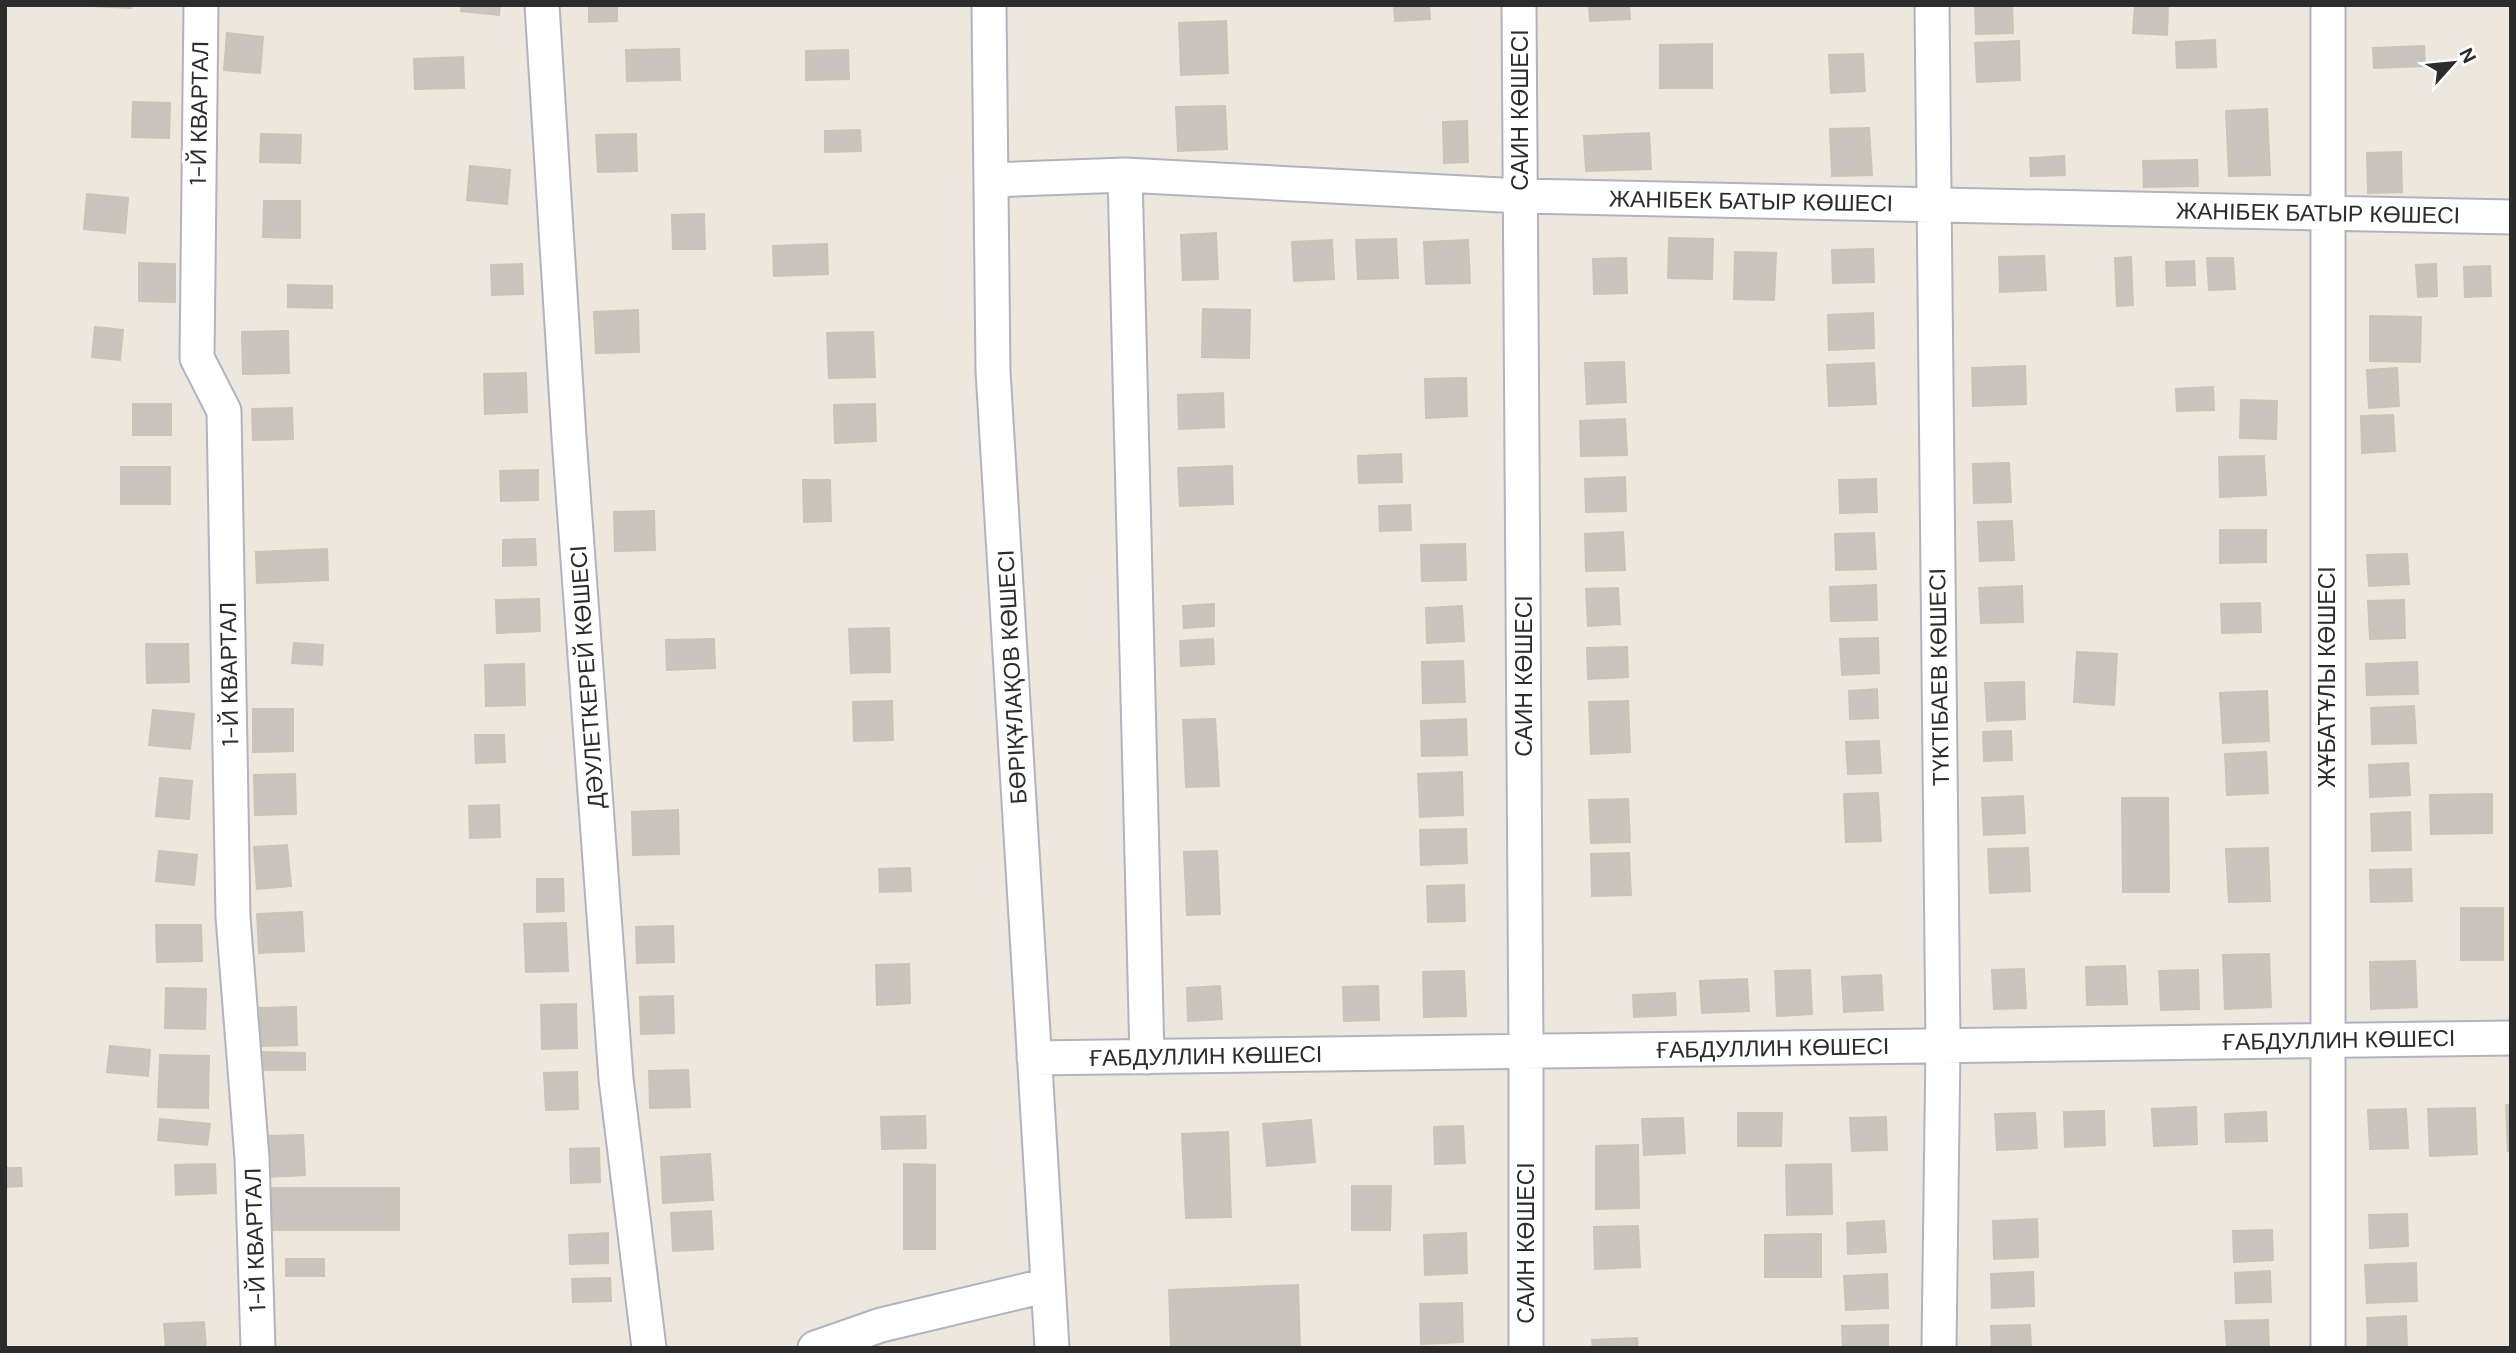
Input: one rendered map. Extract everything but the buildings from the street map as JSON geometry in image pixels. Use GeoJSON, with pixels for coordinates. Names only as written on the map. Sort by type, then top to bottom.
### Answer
{"type":"FeatureCollection","features":[{"type":"Feature","properties":{"kind":"street","name":"1-Й КВАРТАЛ"},"geometry":{"type":"LineString","coordinates":[[201,5],[197,358],[224,411],[233,917],[252,1158],[258,1348]]}},
{"type":"Feature","properties":{"kind":"street","name":"ДӘУЛЕТКЕРЕЙ КӨШЕСІ"},"geometry":{"type":"LineString","coordinates":[[542,5],[569,437],[616,1079],[649,1348]]}},
{"type":"Feature","properties":{"kind":"street","name":"БӨРІҚҰЛАҚОВ КӨШЕСІ"},"geometry":{"type":"LineString","coordinates":[[989,5],[993,371],[1052,1348]]}},
{"type":"Feature","properties":{"kind":"street","name":"САИН КӨШЕСІ"},"geometry":{"type":"LineString","coordinates":[[1519,5],[1526,1051],[1525,1348]]}},
{"type":"Feature","properties":{"kind":"street","name":"ТҮКТІБАЕВ КӨШЕСІ"},"geometry":{"type":"LineString","coordinates":[[1933,5],[1943,1045],[1939,1348]]}},
{"type":"Feature","properties":{"kind":"street","name":"ЖҰБАТҰЛЫ КӨШЕСІ"},"geometry":{"type":"LineString","coordinates":[[2328,5],[2328,1348]]}},
{"type":"Feature","properties":{"kind":"street","name":"ЖАНІБЕК БАТЫР КӨШЕСІ"},"geometry":{"type":"LineString","coordinates":[[991,180],[1125,175],[1520,195],[2511,217]]}},
{"type":"Feature","properties":{"kind":"street"},"geometry":{"type":"LineString","coordinates":[[1125,175],[1147,1057]]}},
{"type":"Feature","properties":{"kind":"street","name":"ҒАБДУЛЛИН КӨШЕСІ"},"geometry":{"type":"LineString","coordinates":[[1034,1058],[2511,1038]]}},
{"type":"Feature","properties":{"kind":"street"},"geometry":{"type":"LineString","coordinates":[[815,1348],[881,1325],[1048,1285]]}}]}
